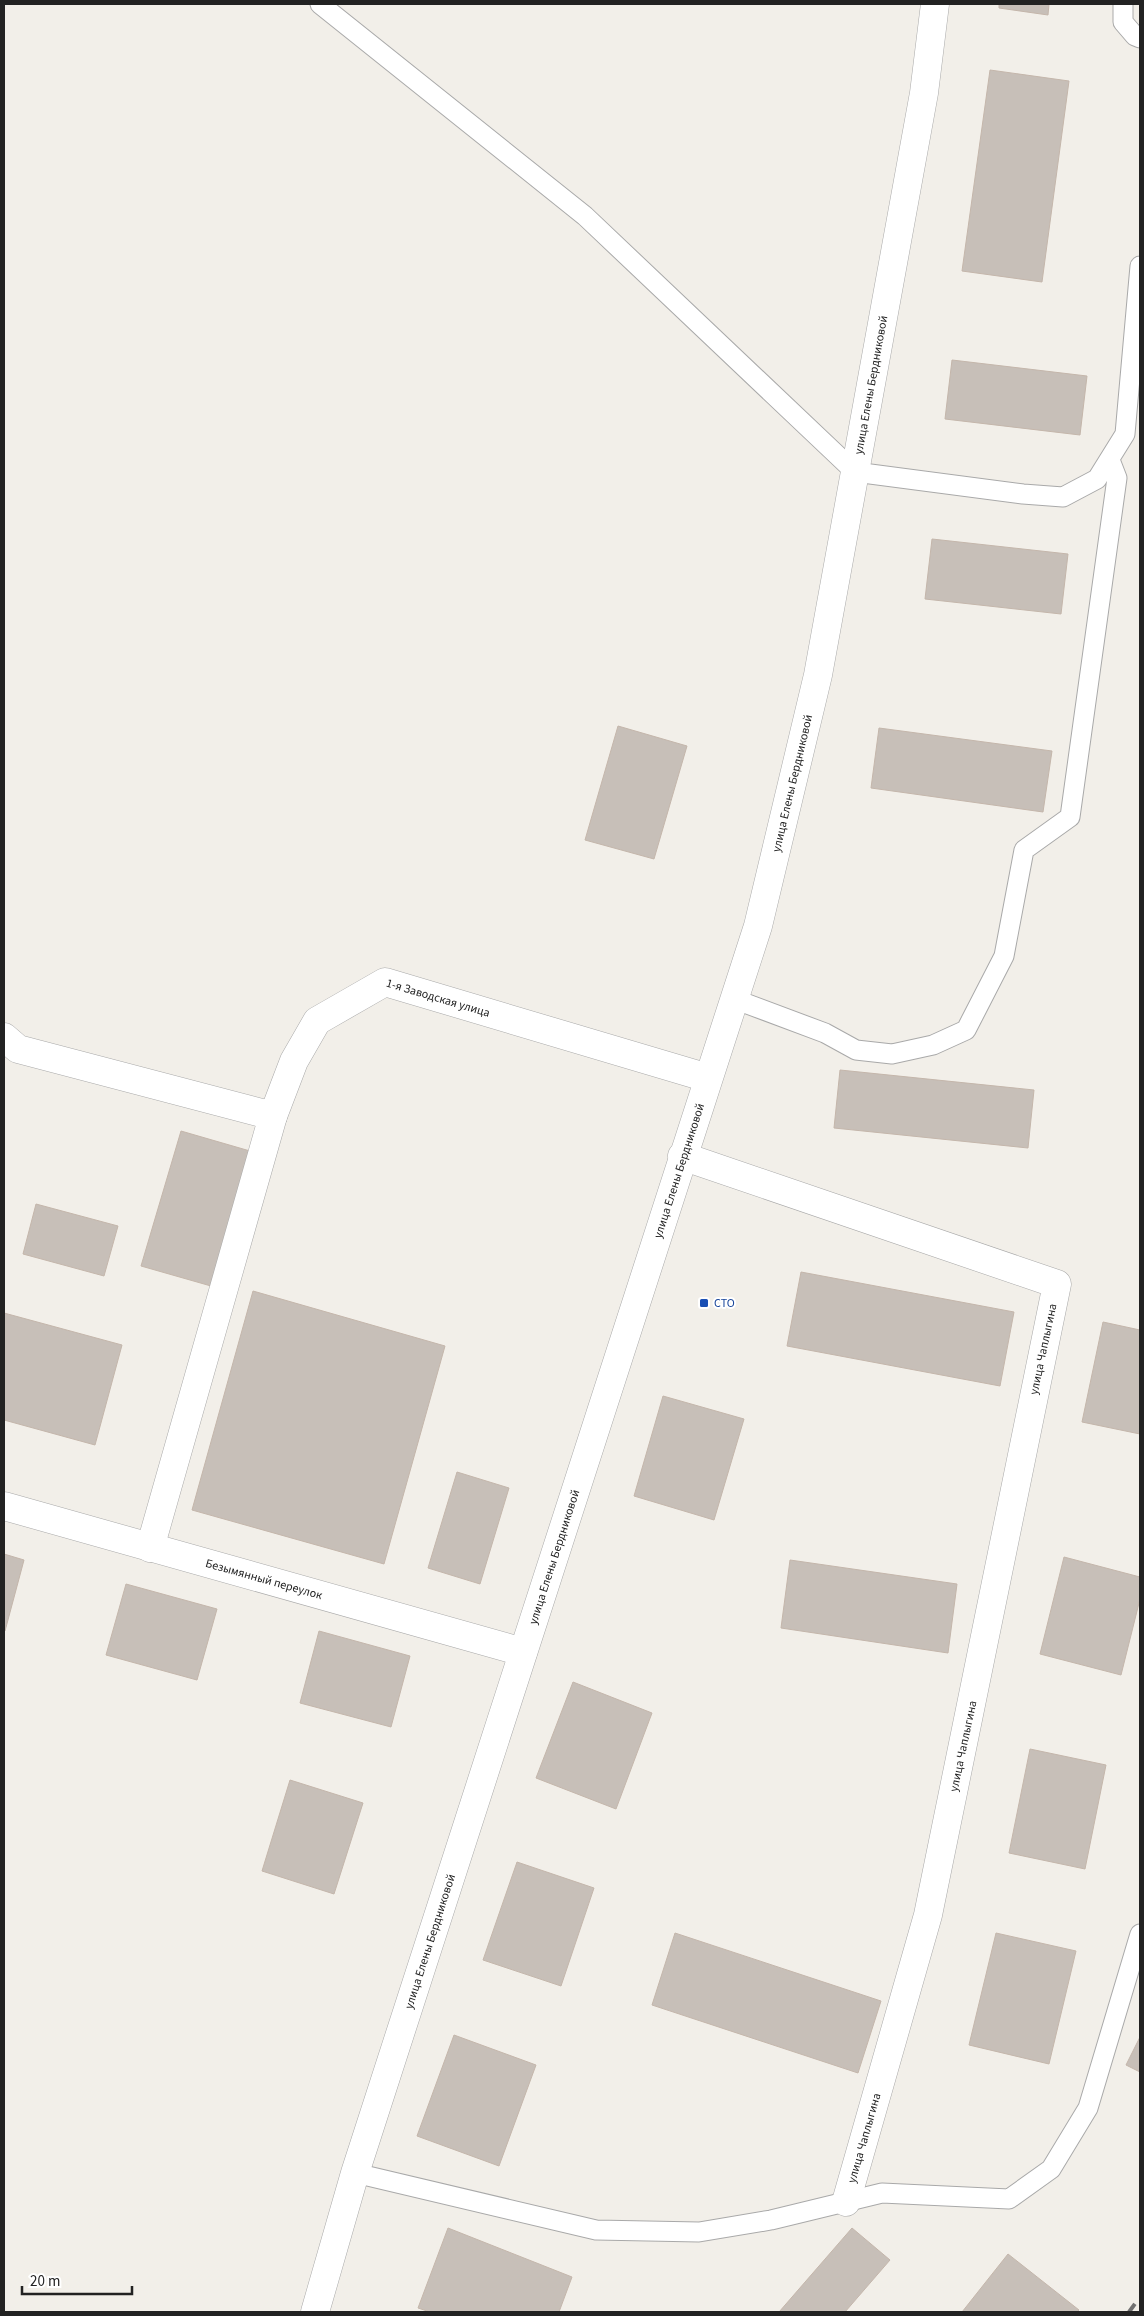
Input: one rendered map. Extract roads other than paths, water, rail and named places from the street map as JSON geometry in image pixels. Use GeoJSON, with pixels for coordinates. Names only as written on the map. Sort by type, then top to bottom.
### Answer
{"type":"FeatureCollection","features":[{"type":"Feature","properties":{"kind":"street","name":"улица Елены Бердниковой"},"geometry":{"type":"LineString","coordinates":[[315,2312],[355,2173],[682,1156],[758,926],[818,675],[924,93],[935,4]]}},
{"type":"Feature","properties":{"kind":"street","name":"1-я Заводская улица"},"geometry":{"type":"LineString","coordinates":[[150,1548],[273,1116],[294,1061],[317,1021],[385,982],[708,1078]]}},
{"type":"Feature","properties":{"kind":"street"},"geometry":{"type":"LineString","coordinates":[[4,1037],[18,1049],[273,1116]]}},
{"type":"Feature","properties":{"kind":"street","name":"улица Чаплыгина"},"geometry":{"type":"LineString","coordinates":[[682,1156],[1057,1284],[928,1916],[846,2202]]}},
{"type":"Feature","properties":{"kind":"street","name":"Безымянный переулок"},"geometry":{"type":"LineString","coordinates":[[4,1506],[523,1652]]}},
{"type":"Feature","properties":{"kind":"lane"},"geometry":{"type":"LineString","coordinates":[[320,4],[585,216],[854,472],[1023,494],[1063,497],[1097,479],[1125,434],[1140,266]]}},
{"type":"Feature","properties":{"kind":"lane"},"geometry":{"type":"LineString","coordinates":[[1123,4],[1123,22],[1135,36],[1140,38]]}},
{"type":"Feature","properties":{"kind":"lane"},"geometry":{"type":"LineString","coordinates":[[734,999],[824,1033],[856,1050],[892,1054],[933,1045],[966,1030],[1004,956],[1024,850],[1070,817],[1118,478],[1110,460]]}},
{"type":"Feature","properties":{"kind":"lane"},"geometry":{"type":"LineString","coordinates":[[355,2173],[596,2230],[699,2232],[771,2220],[882,2193],[1009,2199],[1051,2170],[1088,2108],[1140,1934]]}},
{"type":"Feature","properties":{"kind":"railway"},"geometry":{"type":"LineString","coordinates":[[1129,2312],[1140,2297]]}},
{"type":"Feature","properties":{"kind":"place","name":"СТО"},"geometry":{"type":"Point","coordinates":[704,1303]}}]}
